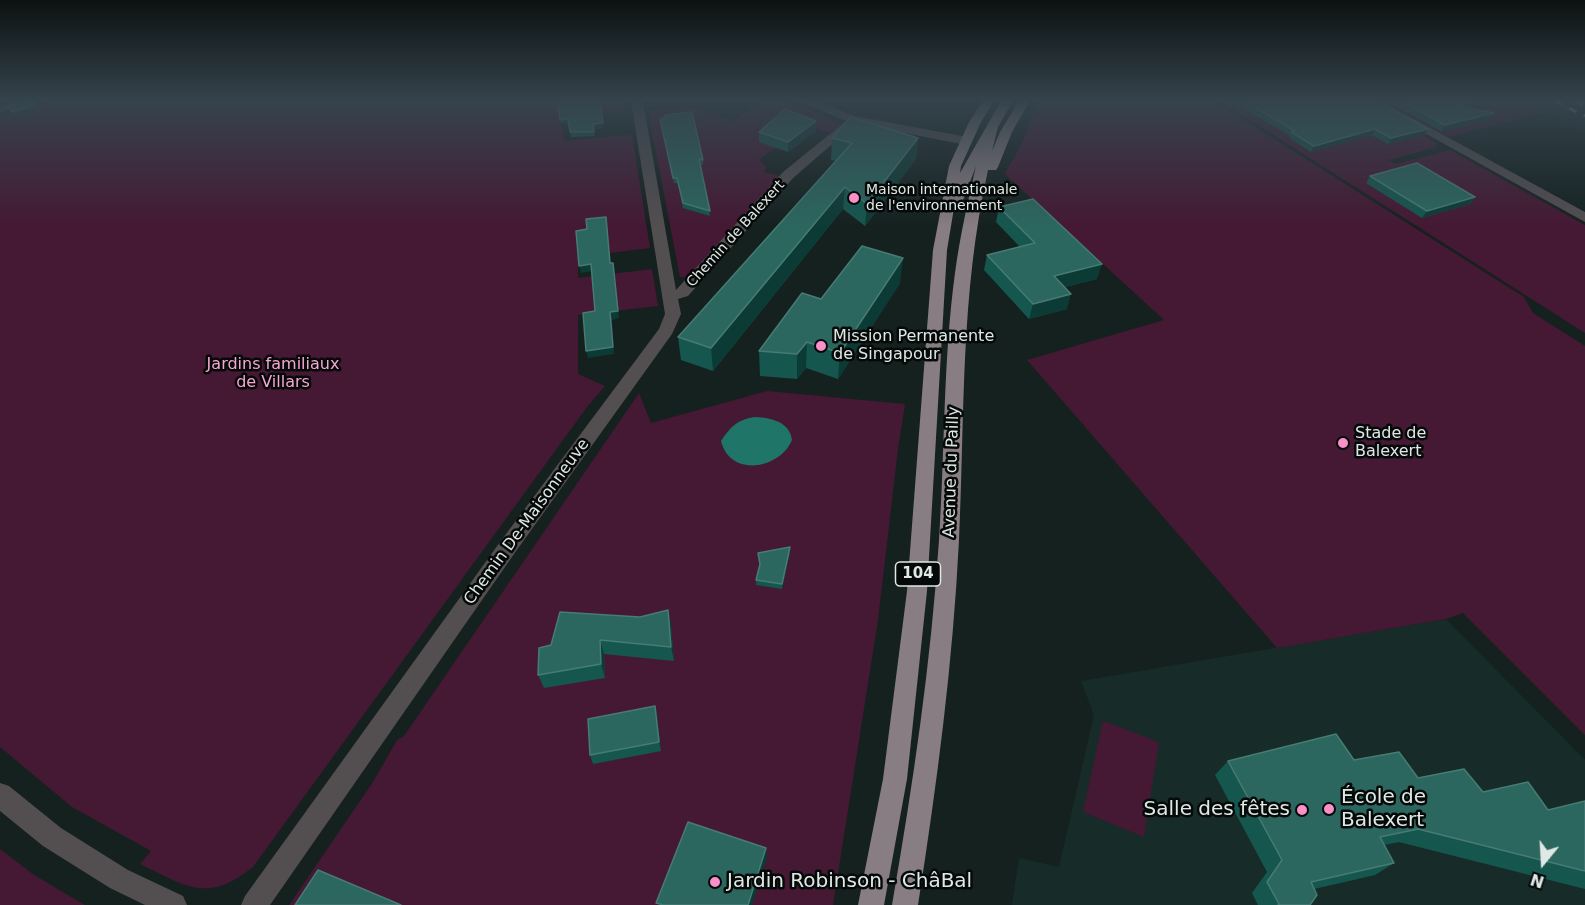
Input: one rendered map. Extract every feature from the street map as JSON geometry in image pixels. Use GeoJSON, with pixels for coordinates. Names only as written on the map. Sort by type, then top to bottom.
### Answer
{"type":"FeatureCollection","features":[{"type":"Feature","properties":{"kind":"main road","name":"Avenue du Pailly"},"geometry":{"type":"LineString","coordinates":[[872,905],[895,779],[916,602],[940,250],[951,178],[966,143]]}},
{"type":"Feature","properties":{"kind":"main road","name":"Avenue du Pailly"},"geometry":{"type":"LineString","coordinates":[[944,229],[968,169],[983,143]]}},
{"type":"Feature","properties":{"kind":"main road","name":"Avenue du Pailly"},"geometry":{"type":"LineString","coordinates":[[905,905],[925,790],[933,726],[949,541],[960,297],[965,253],[989,143]]}},
{"type":"Feature","properties":{"kind":"main road","name":"Avenue du Pailly"},"geometry":{"type":"LineString","coordinates":[[973,217],[1002,143]]}},
{"type":"Feature","properties":{"kind":"street","name":"Chemin De-Maisonneuve"},"geometry":{"type":"LineString","coordinates":[[254,905],[507,548],[666,330],[673,314],[671,296],[644,143]]}},
{"type":"Feature","properties":{"kind":"street","name":"Chemin de Balexert"},"geometry":{"type":"LineString","coordinates":[[671,296],[683,293],[788,176],[828,143]]}},
{"type":"Feature","properties":{"kind":"street"},"geometry":{"type":"LineString","coordinates":[[1449,143],[1585,218]]}},
{"type":"Feature","properties":{"kind":"street"},"geometry":{"type":"LineString","coordinates":[[0,795],[52,837],[119,879],[174,905]]}},
{"type":"Feature","properties":{"kind":"shaded area"},"geometry":{"type":"Polygon","coordinates":[[[755,417],[767,418],[783,425],[792,440],[777,458],[767,463],[744,465],[734,461],[726,453],[721,441],[735,424],[755,417]]]}},
{"type":"Feature","properties":{"kind":"shaded area","name":"École de Balexert"},"geometry":{"type":"Polygon","coordinates":[[[1446,619],[1585,760],[1585,905],[1012,905],[1019,858],[1059,867],[1094,715],[1081,681],[1446,619]]]}},
{"type":"Feature","properties":{"kind":"green space","name":"Jardins familiaux de Villars"},"geometry":{"type":"Polygon","coordinates":[[[0,143],[633,143],[650,248],[578,257],[578,278],[652,269],[658,306],[578,315],[578,374],[605,386],[587,407],[253,867],[237,878],[209,888],[196,888],[171,879],[140,864],[151,851],[72,807],[0,747],[0,143]]]}},
{"type":"Feature","properties":{"kind":"green space"},"geometry":{"type":"Polygon","coordinates":[[[654,143],[773,143],[771,145],[776,147],[759,160],[767,168],[763,172],[780,176],[688,278],[680,277],[654,143]]]}},
{"type":"Feature","properties":{"kind":"green space","name":"Stade de Balexert"},"geometry":{"type":"Polygon","coordinates":[[[1021,143],[1281,143],[1524,297],[1533,313],[1585,346],[1585,735],[1463,613],[1446,619],[1277,648],[1027,360],[1164,320],[1005,174],[1021,143]]]}},
{"type":"Feature","properties":{"kind":"green space"},"geometry":{"type":"Polygon","coordinates":[[[1286,143],[1435,143],[1437,147],[1389,160],[1395,164],[1450,150],[1585,225],[1585,333],[1286,143]]]}},
{"type":"Feature","properties":{"kind":"green space"},"geometry":{"type":"Polygon","coordinates":[[[767,391],[905,404],[878,620],[833,905],[289,905],[373,782],[397,740],[404,736],[639,393],[651,423],[767,391]]]}},
{"type":"Feature","properties":{"kind":"green space"},"geometry":{"type":"Polygon","coordinates":[[[1103,721],[1159,742],[1144,837],[1083,812],[1103,721]]]}},
{"type":"Feature","properties":{"kind":"green space"},"geometry":{"type":"Polygon","coordinates":[[[0,849],[34,875],[85,905],[0,905],[0,849]]]}},
{"type":"Feature","properties":{"kind":"building"},"geometry":{"type":"Polygon","coordinates":[[[665,143],[699,143],[703,160],[699,159],[710,211],[683,203],[677,178],[673,178],[665,143]]]}},
{"type":"Feature","properties":{"kind":"building"},"geometry":{"type":"Polygon","coordinates":[[[852,143],[914,143],[867,204],[845,187],[711,348],[678,337],[852,143]]]}},
{"type":"Feature","properties":{"kind":"building"},"geometry":{"type":"Polygon","coordinates":[[[1417,163],[1475,197],[1427,211],[1370,176],[1417,163]]]}},
{"type":"Feature","properties":{"kind":"building"},"geometry":{"type":"Polygon","coordinates":[[[1033,199],[1102,264],[1054,276],[1071,294],[1033,304],[987,255],[1035,243],[999,207],[1033,199]]]}},
{"type":"Feature","properties":{"kind":"building"},"geometry":{"type":"Polygon","coordinates":[[[606,217],[610,263],[613,263],[618,311],[610,312],[613,347],[586,351],[583,313],[595,311],[591,264],[579,266],[576,231],[587,229],[586,219],[606,217]]]}},
{"type":"Feature","properties":{"kind":"building"},"geometry":{"type":"Polygon","coordinates":[[[862,246],[903,258],[840,353],[807,342],[797,354],[759,351],[802,293],[821,299],[862,246]]]}},
{"type":"Feature","properties":{"kind":"building"},"geometry":{"type":"Polygon","coordinates":[[[790,547],[782,584],[756,580],[760,564],[758,553],[790,547]]]}},
{"type":"Feature","properties":{"kind":"building"},"geometry":{"type":"Polygon","coordinates":[[[668,610],[671,647],[600,640],[601,664],[538,675],[539,648],[551,645],[560,612],[640,617],[668,610]]]}},
{"type":"Feature","properties":{"kind":"building"},"geometry":{"type":"Polygon","coordinates":[[[655,706],[659,742],[590,755],[588,719],[655,706]]]}},
{"type":"Feature","properties":{"kind":"building"},"geometry":{"type":"Polygon","coordinates":[[[1336,734],[1354,760],[1399,752],[1418,778],[1464,769],[1483,792],[1528,782],[1548,810],[1585,801],[1585,871],[1418,829],[1380,837],[1394,863],[1311,882],[1317,895],[1310,905],[1278,905],[1267,882],[1282,860],[1228,761],[1336,734]]]}},
{"type":"Feature","properties":{"kind":"building","name":"Jardin Robinson - ChâBal"},"geometry":{"type":"Polygon","coordinates":[[[688,822],[766,848],[748,905],[663,905],[656,903],[688,822]]]}},
{"type":"Feature","properties":{"kind":"building"},"geometry":{"type":"Polygon","coordinates":[[[318,870],[401,905],[295,905],[318,870]]]}},
{"type":"Feature","properties":{"kind":"place","name":"Maison internationale de l'environnement"},"geometry":{"type":"Point","coordinates":[854,198]}},
{"type":"Feature","properties":{"kind":"place","name":"Mission Permanente de Singapour"},"geometry":{"type":"Point","coordinates":[821,346]}},
{"type":"Feature","properties":{"kind":"place","name":"Stade de Balexert"},"geometry":{"type":"Point","coordinates":[1343,443]}},
{"type":"Feature","properties":{"kind":"place","name":"École de Balexert"},"geometry":{"type":"Point","coordinates":[1329,809]}},
{"type":"Feature","properties":{"kind":"place","name":"Salle des fêtes"},"geometry":{"type":"Point","coordinates":[1302,810]}},
{"type":"Feature","properties":{"kind":"place","name":"Jardin Robinson - ChâBal"},"geometry":{"type":"Point","coordinates":[715,882]}}]}
